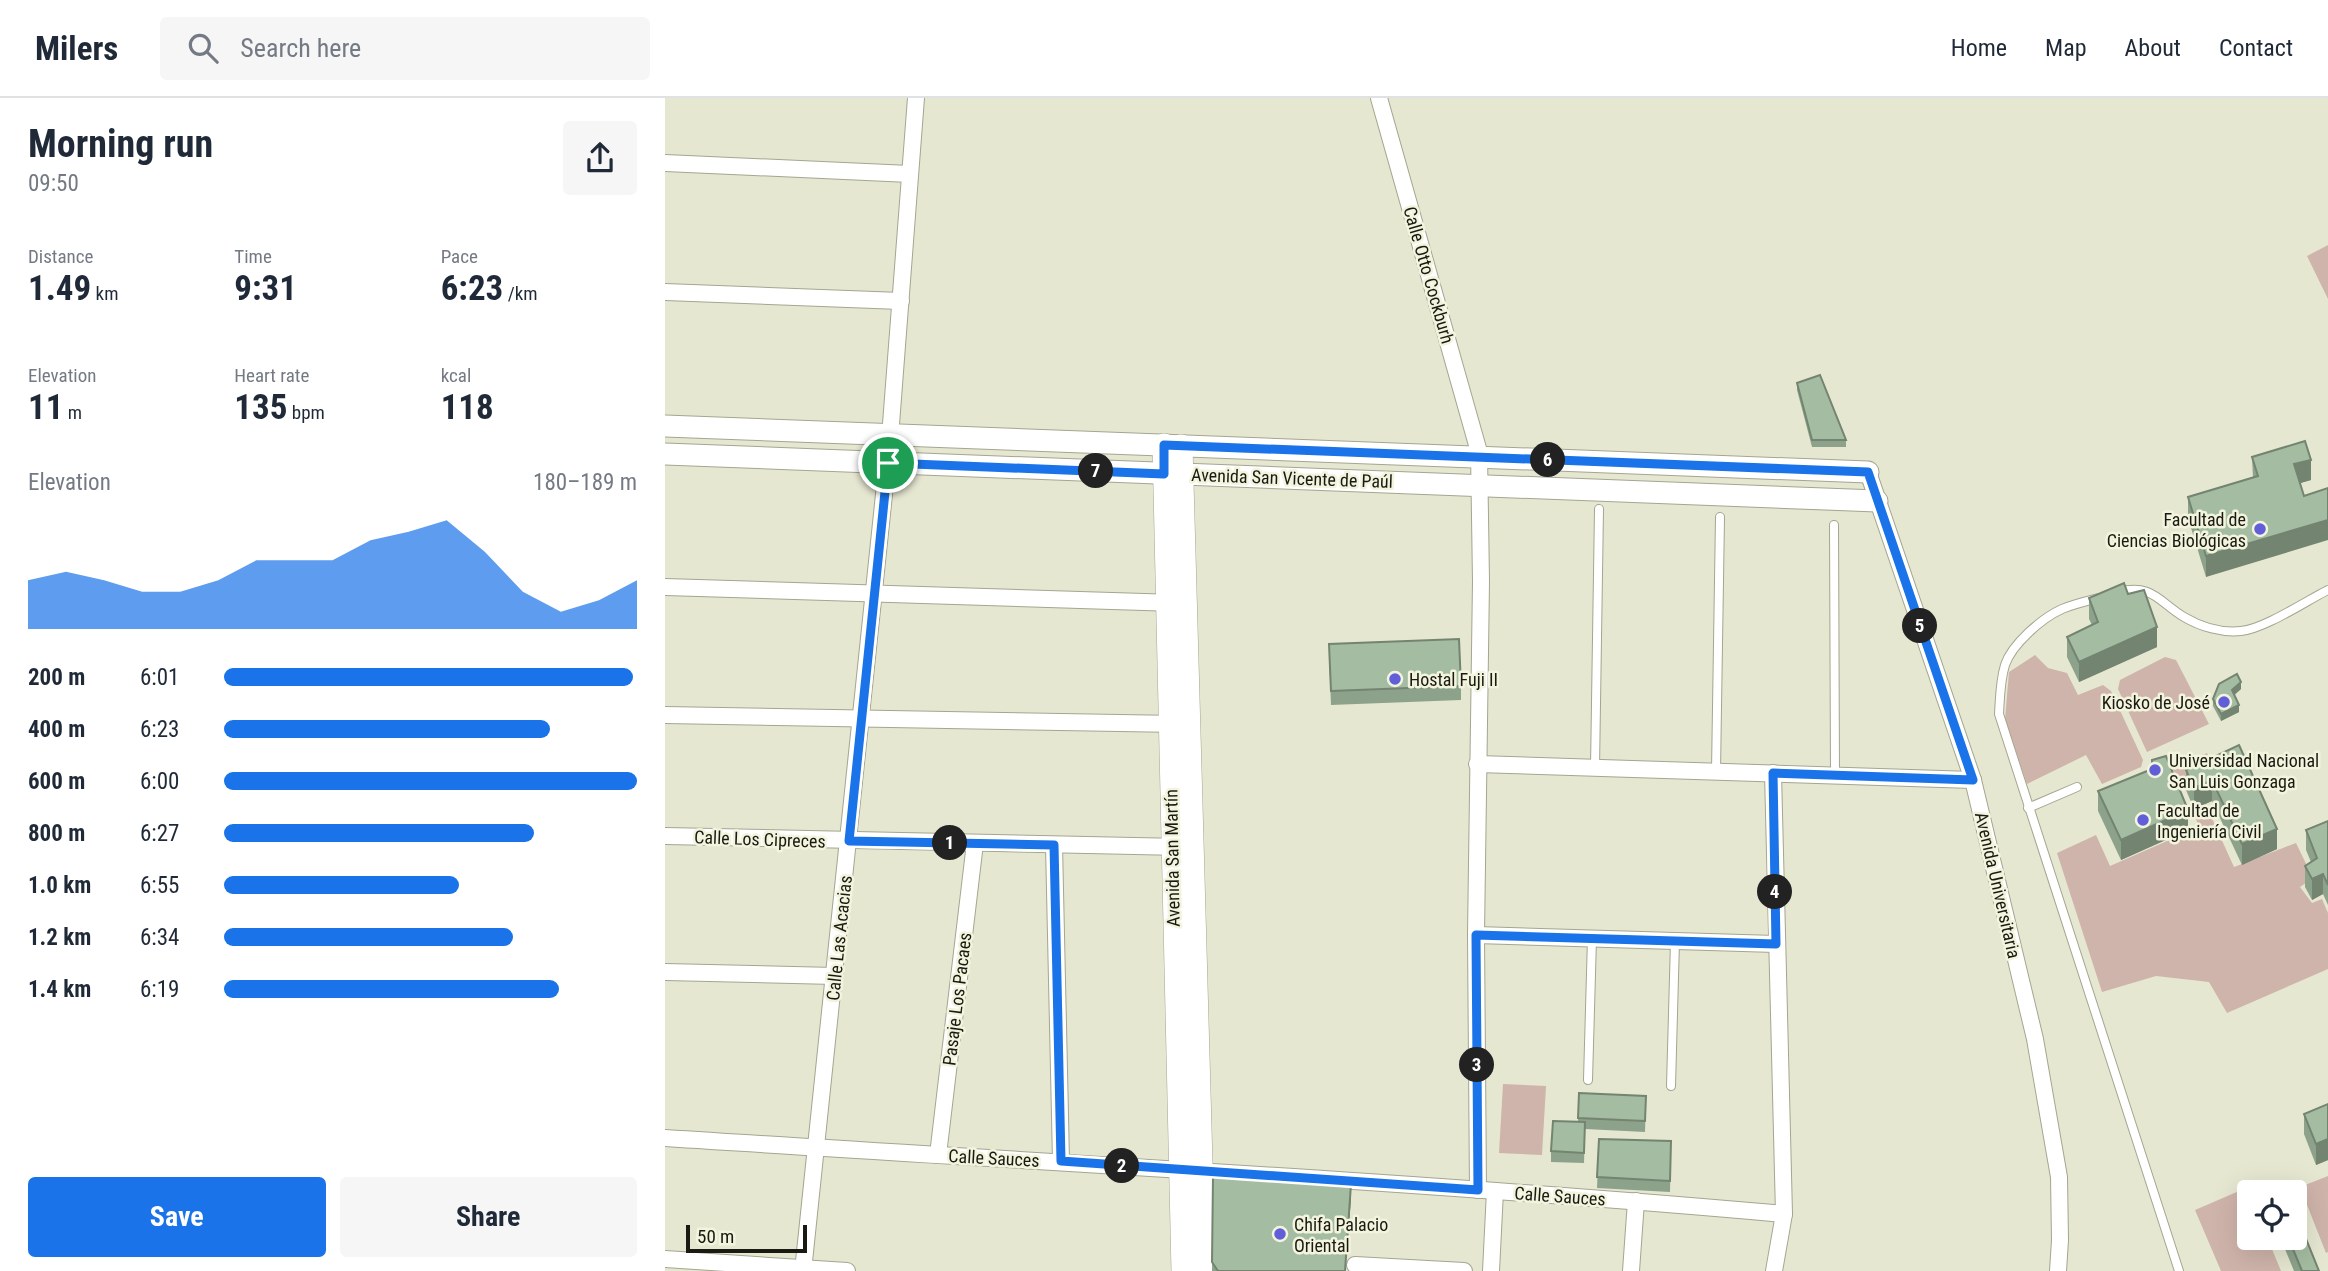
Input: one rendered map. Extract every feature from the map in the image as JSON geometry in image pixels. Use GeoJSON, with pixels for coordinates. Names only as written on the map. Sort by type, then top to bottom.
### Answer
{"type":"FeatureCollection","features":[{"type":"Feature","properties":{"kind":"main road","name":"Avenida San Martín"},"geometry":{"type":"LineString","coordinates":[[1172,445],[1191,1171],[1204,1271]]}},
{"type":"Feature","properties":{"kind":"main road","name":"Avenida San Martín"},"geometry":{"type":"LineString","coordinates":[[1183,1271],[1191,1171]]}},
{"type":"Feature","properties":{"kind":"street","name":"Calle Las Acacias"},"geometry":{"type":"LineString","coordinates":[[803,1270],[888,463],[916,98]]}},
{"type":"Feature","properties":{"kind":"street","name":"Calle Otto Cockburh"},"geometry":{"type":"LineString","coordinates":[[1379,98],[1479,452],[1481,581],[1476,935],[1478,1190]]}},
{"type":"Feature","properties":{"kind":"street"},"geometry":{"type":"LineString","coordinates":[[665,163],[910,174]]}},
{"type":"Feature","properties":{"kind":"street"},"geometry":{"type":"LineString","coordinates":[[665,292],[901,301]]}},
{"type":"Feature","properties":{"kind":"street","name":"Avenida San Vicente de Paúl"},"geometry":{"type":"LineString","coordinates":[[665,426],[1868,472]]}},
{"type":"Feature","properties":{"kind":"street","name":"Avenida San Vicente de Paúl"},"geometry":{"type":"LineString","coordinates":[[665,454],[1877,500]]}},
{"type":"Feature","properties":{"kind":"street","name":"Avenida Universitaria"},"geometry":{"type":"LineString","coordinates":[[1868,472],[1973,780],[2035,1039],[2059,1177],[2058,1271]]}},
{"type":"Feature","properties":{"kind":"street"},"geometry":{"type":"LineString","coordinates":[[665,587],[1176,603]]}},
{"type":"Feature","properties":{"kind":"street"},"geometry":{"type":"LineString","coordinates":[[665,715],[1179,724]]}},
{"type":"Feature","properties":{"kind":"street"},"geometry":{"type":"LineString","coordinates":[[1478,764],[1973,780]]}},
{"type":"Feature","properties":{"kind":"street"},"geometry":{"type":"LineString","coordinates":[[1773,773],[1784,1214],[1774,1271]]}},
{"type":"Feature","properties":{"kind":"street","name":"Calle Los Cipreces"},"geometry":{"type":"LineString","coordinates":[[665,836],[1182,847]]}},
{"type":"Feature","properties":{"kind":"street","name":"Pasaje Los Pacaes"},"geometry":{"type":"LineString","coordinates":[[938,1155],[975,843]]}},
{"type":"Feature","properties":{"kind":"street"},"geometry":{"type":"LineString","coordinates":[[1054,845],[1061,1161]]}},
{"type":"Feature","properties":{"kind":"street"},"geometry":{"type":"LineString","coordinates":[[1476,935],[1776,944]]}},
{"type":"Feature","properties":{"kind":"street"},"geometry":{"type":"LineString","coordinates":[[665,972],[835,976]]}},
{"type":"Feature","properties":{"kind":"street","name":"Calle Sauces"},"geometry":{"type":"LineString","coordinates":[[665,1138],[1061,1161],[1636,1201],[1784,1214]]}},
{"type":"Feature","properties":{"kind":"street"},"geometry":{"type":"LineString","coordinates":[[1491,1271],[1495,1191]]}},
{"type":"Feature","properties":{"kind":"street"},"geometry":{"type":"LineString","coordinates":[[1632,1271],[1636,1201]]}},
{"type":"Feature","properties":{"kind":"street"},"geometry":{"type":"LineString","coordinates":[[665,1259],[846,1271]]}},
{"type":"Feature","properties":{"kind":"street"},"geometry":{"type":"LineString","coordinates":[[1355,1265],[1464,1271]]}},
{"type":"Feature","properties":{"kind":"lane"},"geometry":{"type":"LineString","coordinates":[[1595,768],[1599,509]]}},
{"type":"Feature","properties":{"kind":"lane"},"geometry":{"type":"LineString","coordinates":[[1716,771],[1720,517]]}},
{"type":"Feature","properties":{"kind":"lane"},"geometry":{"type":"LineString","coordinates":[[1834,525],[1835,775]]}},
{"type":"Feature","properties":{"kind":"lane"},"geometry":{"type":"LineString","coordinates":[[2179,1271],[1999,714],[2005,665],[2013,650],[2030,632],[2061,610],[2122,590],[2139,589],[2154,593],[2183,617],[2202,625],[2224,631],[2243,631],[2259,626],[2328,590]]}},
{"type":"Feature","properties":{"kind":"lane"},"geometry":{"type":"LineString","coordinates":[[2028,808],[2077,787]]}},
{"type":"Feature","properties":{"kind":"lane"},"geometry":{"type":"LineString","coordinates":[[1588,1080],[1592,939]]}},
{"type":"Feature","properties":{"kind":"lane"},"geometry":{"type":"LineString","coordinates":[[1671,1086],[1675,941]]}},
{"type":"Feature","properties":{"kind":"shaded area"},"geometry":{"type":"Polygon","coordinates":[[[2328,245],[2328,299],[2307,256],[2328,245]]]}},
{"type":"Feature","properties":{"kind":"shaded area"},"geometry":{"type":"Polygon","coordinates":[[[2035,655],[2048,668],[2067,673],[2078,695],[2103,685],[2111,691],[2143,760],[2141,767],[2102,784],[2086,755],[2027,784],[2005,719],[2009,672],[2035,655]]]}},
{"type":"Feature","properties":{"kind":"shaded area"},"geometry":{"type":"Polygon","coordinates":[[[2165,657],[2176,660],[2209,724],[2147,752],[2118,689],[2120,680],[2165,657]]]}},
{"type":"Feature","properties":{"kind":"shaded area"},"geometry":{"type":"Polygon","coordinates":[[[2207,753],[2215,774],[2183,789],[2172,768],[2207,753]]]}},
{"type":"Feature","properties":{"kind":"shaded area"},"geometry":{"type":"Polygon","coordinates":[[[2205,803],[2234,867],[2296,843],[2313,878],[2300,887],[2312,903],[2322,899],[2328,913],[2328,969],[2227,1013],[2209,982],[2156,976],[2102,992],[2057,853],[2096,835],[2110,866],[2199,827],[2192,808],[2205,803]]]}},
{"type":"Feature","properties":{"kind":"shaded area"},"geometry":{"type":"Polygon","coordinates":[[[1503,1084],[1546,1086],[1542,1155],[1499,1153],[1503,1084]]]}},
{"type":"Feature","properties":{"kind":"shaded area"},"geometry":{"type":"Polygon","coordinates":[[[2328,1176],[2326,1253],[2307,1205],[2307,1184],[2328,1176]]]}},
{"type":"Feature","properties":{"kind":"shaded area"},"geometry":{"type":"Polygon","coordinates":[[[2237,1192],[2237,1250],[2272,1250],[2281,1271],[2221,1271],[2195,1210],[2237,1192]]]}},
{"type":"Feature","properties":{"kind":"building"},"geometry":{"type":"Polygon","coordinates":[[[1820,375],[1846,440],[1812,440],[1797,383],[1820,375]]]}},
{"type":"Feature","properties":{"kind":"building","name":"Facultad de Ciencias Biológicas"},"geometry":{"type":"Polygon","coordinates":[[[2305,441],[2311,460],[2294,464],[2304,496],[2328,488],[2328,520],[2206,556],[2188,497],[2258,476],[2252,457],[2305,441]]]}},
{"type":"Feature","properties":{"kind":"building"},"geometry":{"type":"Polygon","coordinates":[[[2124,583],[2128,594],[2144,590],[2157,627],[2079,662],[2067,637],[2098,622],[2089,598],[2124,583]]]}},
{"type":"Feature","properties":{"kind":"building","name":"Hostal Fuji II"},"geometry":{"type":"Polygon","coordinates":[[[1459,639],[1461,686],[1331,691],[1329,644],[1459,639]]]}},
{"type":"Feature","properties":{"kind":"building","name":"Kiosko de José"},"geometry":{"type":"Polygon","coordinates":[[[2237,674],[2241,682],[2232,690],[2239,705],[2221,714],[2213,699],[2219,684],[2237,674]]]}},
{"type":"Feature","properties":{"kind":"building"},"geometry":{"type":"Polygon","coordinates":[[[2239,745],[2277,829],[2242,844],[2212,780],[2194,788],[2186,770],[2239,745]]]}},
{"type":"Feature","properties":{"kind":"building"},"geometry":{"type":"Polygon","coordinates":[[[2166,756],[2188,810],[2121,840],[2098,791],[2152,769],[2152,760],[2166,756]]]}},
{"type":"Feature","properties":{"kind":"building"},"geometry":{"type":"Polygon","coordinates":[[[2328,821],[2328,885],[2323,874],[2312,879],[2305,866],[2317,858],[2306,830],[2328,821]]]}},
{"type":"Feature","properties":{"kind":"building"},"geometry":{"type":"Polygon","coordinates":[[[1579,1093],[1646,1096],[1645,1121],[1578,1118],[1579,1093]]]}},
{"type":"Feature","properties":{"kind":"building"},"geometry":{"type":"Polygon","coordinates":[[[2328,1104],[2328,1139],[2316,1144],[2304,1114],[2328,1104]]]}},
{"type":"Feature","properties":{"kind":"building"},"geometry":{"type":"Polygon","coordinates":[[[1553,1121],[1585,1122],[1584,1153],[1551,1151],[1553,1121]]]}},
{"type":"Feature","properties":{"kind":"building"},"geometry":{"type":"Polygon","coordinates":[[[1599,1139],[1671,1141],[1670,1181],[1597,1177],[1599,1139]]]}},
{"type":"Feature","properties":{"kind":"building","name":"Chifa Palacio Oriental"},"geometry":{"type":"Polygon","coordinates":[[[1213,1176],[1351,1184],[1345,1271],[1218,1271],[1212,1262],[1213,1176]]]}},
{"type":"Feature","properties":{"kind":"building"},"geometry":{"type":"Polygon","coordinates":[[[2307,1241],[2319,1271],[2302,1271],[2293,1250],[2307,1250],[2307,1241]]]}},
{"type":"Feature","properties":{"kind":"place","name":"Facultad de Ciencias Biológicas"},"geometry":{"type":"Point","coordinates":[2260,529]}},
{"type":"Feature","properties":{"kind":"place","name":"Hostal Fuji II"},"geometry":{"type":"Point","coordinates":[1395,679]}},
{"type":"Feature","properties":{"kind":"place","name":"Kiosko de José"},"geometry":{"type":"Point","coordinates":[2224,702]}},
{"type":"Feature","properties":{"kind":"place","name":"Universidad Nacional San Luis Gonzaga"},"geometry":{"type":"Point","coordinates":[2155,770]}},
{"type":"Feature","properties":{"kind":"place","name":"Facultad de Ingeniería Civil"},"geometry":{"type":"Point","coordinates":[2143,820]}},
{"type":"Feature","properties":{"kind":"place","name":"Chifa Palacio Oriental"},"geometry":{"type":"Point","coordinates":[1280,1234]}},
{"type":"Feature","properties":{"kind":"route"},"geometry":{"type":"LineString","coordinates":[[1164,445],[1868,472],[1973,780],[1773,773],[1776,944],[1476,935],[1478,1190],[1061,1161],[1054,845],[849,841],[888,463],[1164,474],[1164,445]]}}]}
